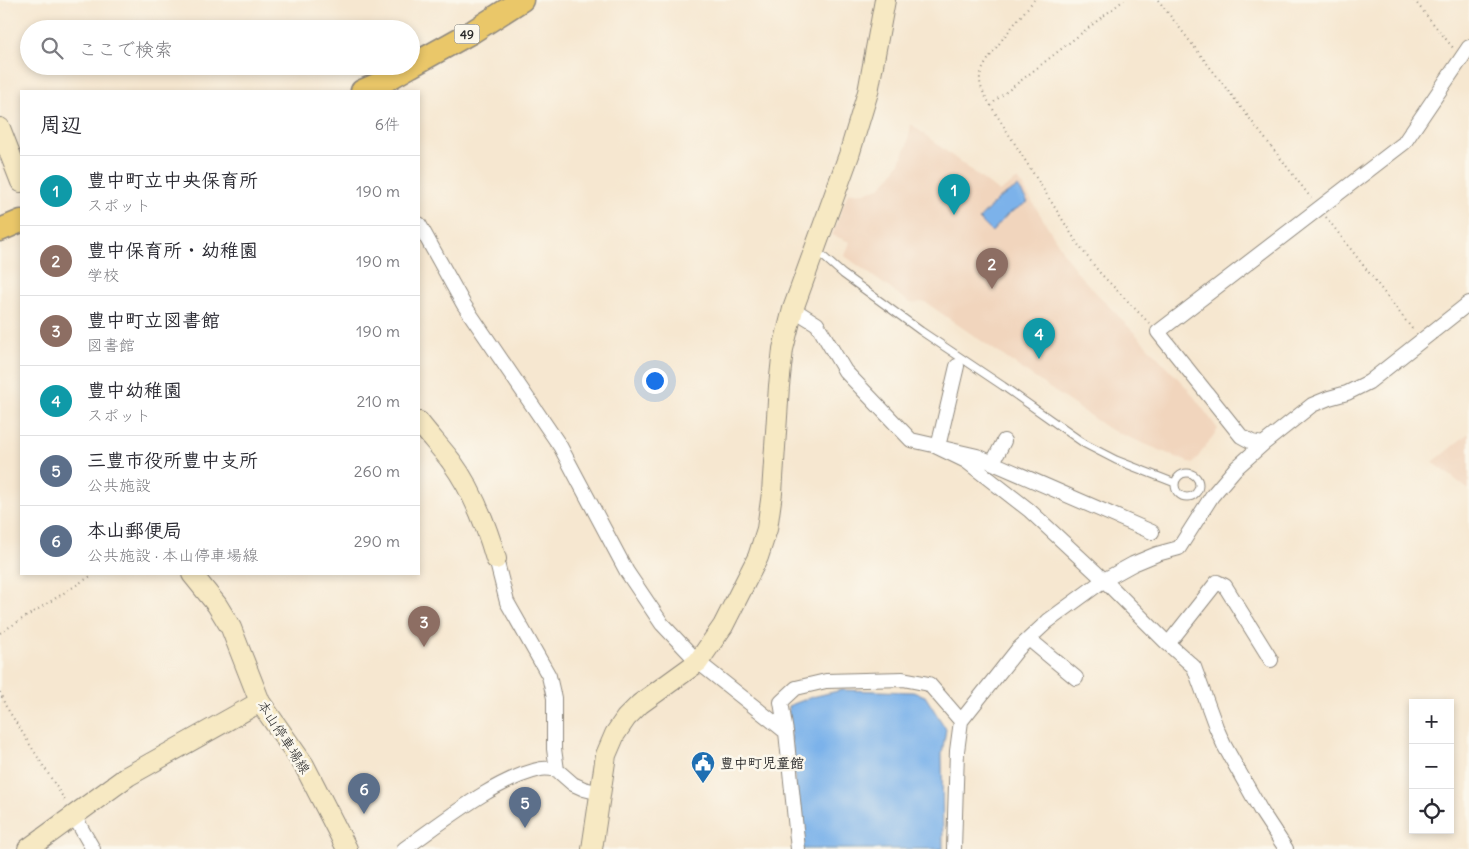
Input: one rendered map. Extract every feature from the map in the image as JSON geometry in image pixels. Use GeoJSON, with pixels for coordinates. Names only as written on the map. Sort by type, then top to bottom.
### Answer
{"type":"FeatureCollection","features":[{"type":"Feature","properties":{"kind":"main road","name":"49"},"geometry":{"type":"LineString","coordinates":[[420,61],[472,32],[522,0]]}},
{"type":"Feature","properties":{"kind":"main road","name":"49"},"geometry":{"type":"LineString","coordinates":[[364,90],[395,75]]}},
{"type":"Feature","properties":{"kind":"main road"},"geometry":{"type":"LineString","coordinates":[[0,230],[20,221]]}},
{"type":"Feature","properties":{"kind":"street"},"geometry":{"type":"LineString","coordinates":[[592,849],[606,755],[615,734],[626,718],[640,704],[698,662],[723,626],[758,557],[767,529],[772,493],[783,349],[793,309],[849,155],[868,92],[885,0]]}},
{"type":"Feature","properties":{"kind":"street"},"geometry":{"type":"LineString","coordinates":[[1263,444],[1252,442],[1241,436],[1158,332],[1404,143],[1465,53]]}},
{"type":"Feature","properties":{"kind":"street"},"geometry":{"type":"LineString","coordinates":[[0,128],[20,179]]}},
{"type":"Feature","properties":{"kind":"street"},"geometry":{"type":"LineString","coordinates":[[420,226],[464,305],[560,446],[627,572],[662,624],[698,662],[786,732]]}},
{"type":"Feature","properties":{"kind":"street"},"geometry":{"type":"LineString","coordinates":[[954,849],[957,751],[961,721],[1018,649],[1048,621],[1104,580],[1133,564],[1178,548],[1212,496],[1235,469],[1263,444],[1312,405],[1358,388],[1422,341],[1469,303]]}},
{"type":"Feature","properties":{"kind":"street"},"geometry":{"type":"LineString","coordinates":[[793,309],[818,324],[845,371],[911,440],[977,456],[1152,532]]}},
{"type":"Feature","properties":{"kind":"street"},"geometry":{"type":"LineString","coordinates":[[938,447],[957,366]]}},
{"type":"Feature","properties":{"kind":"street"},"geometry":{"type":"LineString","coordinates":[[420,423],[451,462],[469,490],[487,529],[507,602],[549,676],[554,698],[554,749],[557,770]]}},
{"type":"Feature","properties":{"kind":"street"},"geometry":{"type":"LineString","coordinates":[[992,462],[1004,440]]}},
{"type":"Feature","properties":{"kind":"street"},"geometry":{"type":"LineString","coordinates":[[938,447],[966,461],[1029,510],[1104,580],[1168,644],[1194,666],[1224,745],[1286,849]]}},
{"type":"Feature","properties":{"kind":"street","name":"本山停車場線"},"geometry":{"type":"LineString","coordinates":[[193,575],[217,605],[231,628],[260,702],[304,765],[347,849]]}},
{"type":"Feature","properties":{"kind":"street"},"geometry":{"type":"LineString","coordinates":[[1168,644],[1217,582],[1224,586],[1271,660]]}},
{"type":"Feature","properties":{"kind":"street"},"geometry":{"type":"LineString","coordinates":[[1029,639],[1076,678]]}},
{"type":"Feature","properties":{"kind":"street"},"geometry":{"type":"LineString","coordinates":[[798,849],[786,732],[781,702],[796,688],[826,681],[903,679],[929,684],[961,721]]}},
{"type":"Feature","properties":{"kind":"street"},"geometry":{"type":"LineString","coordinates":[[28,849],[128,776],[260,702]]}},
{"type":"Feature","properties":{"kind":"street"},"geometry":{"type":"LineString","coordinates":[[404,849],[488,791],[543,769],[557,770],[573,784],[600,793]]}},
{"type":"Feature","properties":{"kind":"street"},"geometry":{"type":"LineString","coordinates":[[74,816],[93,849]]}},
{"type":"Feature","properties":{"kind":"lane"},"geometry":{"type":"LineString","coordinates":[[814,249],[843,274],[921,331],[1085,444],[1116,460],[1175,483]]}},
{"type":"Feature","properties":{"kind":"path"},"geometry":{"type":"LineString","coordinates":[[1034,0],[986,60],[980,75],[981,87],[1079,246],[1100,273],[1158,332]]}},
{"type":"Feature","properties":{"kind":"path"},"geometry":{"type":"LineString","coordinates":[[991,106],[996,100],[1124,0]]}},
{"type":"Feature","properties":{"kind":"path"},"geometry":{"type":"LineString","coordinates":[[1158,0],[1422,341]]}},
{"type":"Feature","properties":{"kind":"path"},"geometry":{"type":"LineString","coordinates":[[1414,0],[1465,53]]}},
{"type":"Feature","properties":{"kind":"path"},"geometry":{"type":"LineString","coordinates":[[0,633],[92,575]]}},
{"type":"Feature","properties":{"kind":"path"},"geometry":{"type":"LineString","coordinates":[[0,692],[5,705],[74,816]]}},
{"type":"Feature","properties":{"kind":"shaded area"},"geometry":{"type":"Polygon","coordinates":[[[911,124],[999,192],[1018,179],[1081,277],[1188,389],[1218,429],[1193,464],[1109,429],[925,302],[910,303],[845,256],[850,242],[832,235],[848,193],[867,192],[879,188],[890,177],[900,162],[907,146],[911,124]]]}},
{"type":"Feature","properties":{"kind":"shaded area"},"geometry":{"type":"Polygon","coordinates":[[[1469,433],[1469,490],[1433,462],[1469,433]]]}},
{"type":"Feature","properties":{"kind":"water"},"geometry":{"type":"Polygon","coordinates":[[[1018,187],[1028,202],[1008,214],[992,232],[979,219],[998,199],[1018,187]]]}},
{"type":"Feature","properties":{"kind":"water"},"geometry":{"type":"Polygon","coordinates":[[[842,690],[913,692],[925,696],[946,729],[942,754],[943,849],[801,849],[788,706],[812,697],[842,690]]]}},
{"type":"Feature","properties":{"kind":"place","name":"豊中町立中央保育所"},"geometry":{"type":"Point","coordinates":[954,215]}},
{"type":"Feature","properties":{"kind":"place","name":"豊中保育所・幼稚園"},"geometry":{"type":"Point","coordinates":[992,289]}},
{"type":"Feature","properties":{"kind":"place","name":"豊中幼稚園"},"geometry":{"type":"Point","coordinates":[1039,359]}},
{"type":"Feature","properties":{"kind":"place","name":"豊中町立図書館"},"geometry":{"type":"Point","coordinates":[424,647]}},
{"type":"Feature","properties":{"kind":"place","name":"豊中町児童館"},"geometry":{"type":"Point","coordinates":[703,784]}},
{"type":"Feature","properties":{"kind":"place","name":"本山郵便局"},"geometry":{"type":"Point","coordinates":[364,814]}},
{"type":"Feature","properties":{"kind":"place","name":"三豊市役所豊中支所"},"geometry":{"type":"Point","coordinates":[525,828]}}]}
